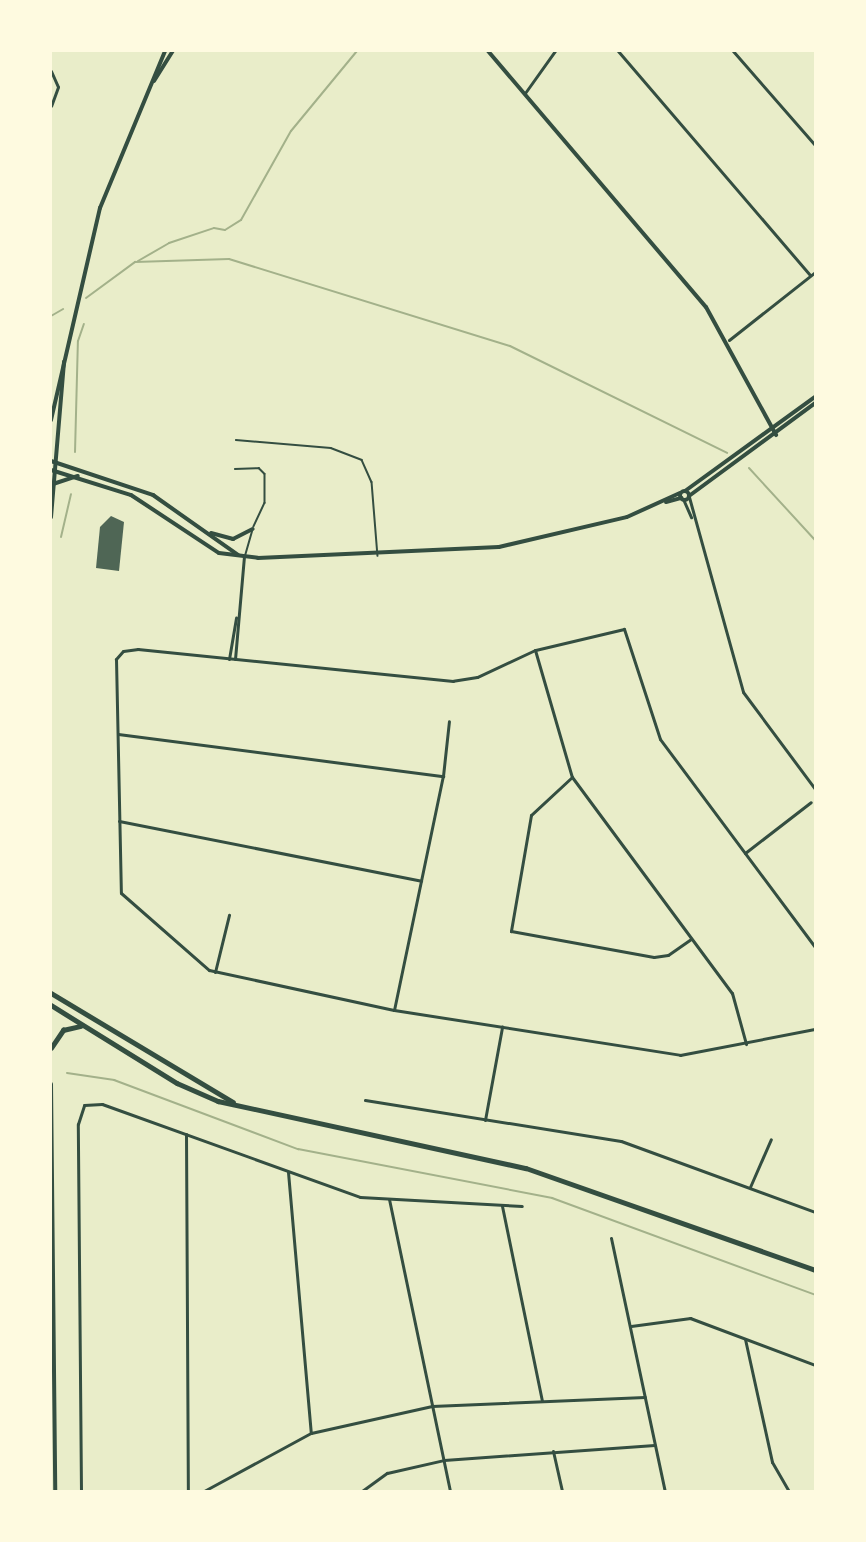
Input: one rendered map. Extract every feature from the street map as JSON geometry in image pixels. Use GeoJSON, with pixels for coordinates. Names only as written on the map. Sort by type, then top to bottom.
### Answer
{"type":"FeatureCollection","features":[{"type":"Feature","properties":{"kind":"main road"},"geometry":{"type":"LineString","coordinates":[[51,993],[235,1104]]}},
{"type":"Feature","properties":{"kind":"main road"},"geometry":{"type":"LineString","coordinates":[[51,1005],[201,1095],[295,1122],[526,1168],[815,1270]]}},
{"type":"Feature","properties":{"kind":"main road"},"geometry":{"type":"LineString","coordinates":[[51,1048],[63,1030],[84,1026]]}},
{"type":"Feature","properties":{"kind":"street"},"geometry":{"type":"LineString","coordinates":[[51,420],[65,347],[100,208],[165,51]]}},
{"type":"Feature","properties":{"kind":"street"},"geometry":{"type":"LineString","coordinates":[[153,81],[173,51]]}},
{"type":"Feature","properties":{"kind":"street"},"geometry":{"type":"LineString","coordinates":[[488,51],[696,294],[729,340],[776,435]]}},
{"type":"Feature","properties":{"kind":"street"},"geometry":{"type":"LineString","coordinates":[[524,95],[555,51]]}},
{"type":"Feature","properties":{"kind":"street"},"geometry":{"type":"LineString","coordinates":[[618,51],[810,275]]}},
{"type":"Feature","properties":{"kind":"street"},"geometry":{"type":"LineString","coordinates":[[733,51],[815,145]]}},
{"type":"Feature","properties":{"kind":"street"},"geometry":{"type":"LineString","coordinates":[[51,71],[58,87],[51,106]]}},
{"type":"Feature","properties":{"kind":"street"},"geometry":{"type":"LineString","coordinates":[[729,340],[815,272]]}},
{"type":"Feature","properties":{"kind":"street"},"geometry":{"type":"LineString","coordinates":[[51,517],[52,471],[65,347]]}},
{"type":"Feature","properties":{"kind":"street"},"geometry":{"type":"LineString","coordinates":[[52,471],[78,476],[139,499],[219,553],[244,557],[378,556],[516,544],[598,525],[682,495],[815,397]]}},
{"type":"Feature","properties":{"kind":"street"},"geometry":{"type":"LineString","coordinates":[[689,497],[815,404]]}},
{"type":"Feature","properties":{"kind":"street"},"geometry":{"type":"LineString","coordinates":[[53,461],[153,495],[239,556]]}},
{"type":"Feature","properties":{"kind":"street"},"geometry":{"type":"LineString","coordinates":[[53,484],[78,476]]}},
{"type":"Feature","properties":{"kind":"street"},"geometry":{"type":"LineString","coordinates":[[682,495],[689,497]]}},
{"type":"Feature","properties":{"kind":"street"},"geometry":{"type":"LineString","coordinates":[[682,495],[689,497]]}},
{"type":"Feature","properties":{"kind":"street"},"geometry":{"type":"LineString","coordinates":[[682,495],[693,522],[743,692],[815,789]]}},
{"type":"Feature","properties":{"kind":"street"},"geometry":{"type":"LineString","coordinates":[[689,497],[693,522]]}},
{"type":"Feature","properties":{"kind":"street"},"geometry":{"type":"LineString","coordinates":[[204,531],[230,539],[253,529]]}},
{"type":"Feature","properties":{"kind":"street"},"geometry":{"type":"LineString","coordinates":[[235,659],[244,557]]}},
{"type":"Feature","properties":{"kind":"street"},"geometry":{"type":"LineString","coordinates":[[229,658],[237,617]]}},
{"type":"Feature","properties":{"kind":"street"},"geometry":{"type":"LineString","coordinates":[[815,947],[660,739],[628,633],[611,628],[535,650],[477,677],[453,681],[129,649],[115,664],[120,889],[131,904],[215,972],[394,1010],[680,1055],[815,1029]]}},
{"type":"Feature","properties":{"kind":"street"},"geometry":{"type":"LineString","coordinates":[[535,650],[572,777],[732,993],[746,1044]]}},
{"type":"Feature","properties":{"kind":"street"},"geometry":{"type":"LineString","coordinates":[[394,1010],[443,776],[449,721]]}},
{"type":"Feature","properties":{"kind":"street"},"geometry":{"type":"LineString","coordinates":[[118,734],[443,776]]}},
{"type":"Feature","properties":{"kind":"street"},"geometry":{"type":"LineString","coordinates":[[572,777],[531,815],[510,928],[526,937],[663,957],[691,939]]}},
{"type":"Feature","properties":{"kind":"street"},"geometry":{"type":"LineString","coordinates":[[745,853],[812,802]]}},
{"type":"Feature","properties":{"kind":"street"},"geometry":{"type":"LineString","coordinates":[[119,821],[421,880]]}},
{"type":"Feature","properties":{"kind":"street"},"geometry":{"type":"LineString","coordinates":[[215,972],[229,915]]}},
{"type":"Feature","properties":{"kind":"street"},"geometry":{"type":"LineString","coordinates":[[485,1120],[502,1027]]}},
{"type":"Feature","properties":{"kind":"street"},"geometry":{"type":"LineString","coordinates":[[51,1084],[52,1384],[55,1491]]}},
{"type":"Feature","properties":{"kind":"street"},"geometry":{"type":"LineString","coordinates":[[364,1100],[621,1141],[815,1212]]}},
{"type":"Feature","properties":{"kind":"street"},"geometry":{"type":"LineString","coordinates":[[81,1491],[81,1108],[102,1104],[354,1195],[389,1200],[522,1206]]}},
{"type":"Feature","properties":{"kind":"street"},"geometry":{"type":"LineString","coordinates":[[186,1134],[188,1491]]}},
{"type":"Feature","properties":{"kind":"street"},"geometry":{"type":"LineString","coordinates":[[750,1187],[771,1139]]}},
{"type":"Feature","properties":{"kind":"street"},"geometry":{"type":"LineString","coordinates":[[288,1172],[310,1433]]}},
{"type":"Feature","properties":{"kind":"street"},"geometry":{"type":"LineString","coordinates":[[389,1200],[450,1491]]}},
{"type":"Feature","properties":{"kind":"street"},"geometry":{"type":"LineString","coordinates":[[502,1206],[542,1401]]}},
{"type":"Feature","properties":{"kind":"street"},"geometry":{"type":"LineString","coordinates":[[611,1238],[665,1491]]}},
{"type":"Feature","properties":{"kind":"street"},"geometry":{"type":"LineString","coordinates":[[631,1326],[685,1317],[815,1365]]}},
{"type":"Feature","properties":{"kind":"street"},"geometry":{"type":"LineString","coordinates":[[745,1339],[772,1462],[789,1491]]}},
{"type":"Feature","properties":{"kind":"street"},"geometry":{"type":"LineString","coordinates":[[204,1491],[310,1433],[432,1406],[645,1397]]}},
{"type":"Feature","properties":{"kind":"street"},"geometry":{"type":"LineString","coordinates":[[362,1491],[387,1473],[444,1460],[654,1445]]}},
{"type":"Feature","properties":{"kind":"street"},"geometry":{"type":"LineString","coordinates":[[553,1451],[562,1491]]}},
{"type":"Feature","properties":{"kind":"lane"},"geometry":{"type":"LineString","coordinates":[[236,440],[340,450],[365,464],[372,482],[378,556]]}},
{"type":"Feature","properties":{"kind":"lane"},"geometry":{"type":"LineString","coordinates":[[235,469],[259,468],[265,474],[265,503],[244,557]]}},
{"type":"Feature","properties":{"kind":"building"},"geometry":{"type":"Polygon","coordinates":[[[111,516],[124,522],[119,571],[96,568],[100,527],[111,516]]]}},
{"type":"Feature","properties":{"kind":"waterway"},"geometry":{"type":"LineString","coordinates":[[138,261],[169,243],[214,228],[225,230],[241,220],[291,131],[357,51]]}},
{"type":"Feature","properties":{"kind":"waterway"},"geometry":{"type":"LineString","coordinates":[[86,298],[135,262],[229,259],[510,346],[727,453]]}},
{"type":"Feature","properties":{"kind":"waterway"},"geometry":{"type":"LineString","coordinates":[[51,316],[63,309]]}},
{"type":"Feature","properties":{"kind":"waterway"},"geometry":{"type":"LineString","coordinates":[[75,452],[78,341],[84,324]]}},
{"type":"Feature","properties":{"kind":"waterway"},"geometry":{"type":"LineString","coordinates":[[749,468],[815,540]]}},
{"type":"Feature","properties":{"kind":"waterway"},"geometry":{"type":"LineString","coordinates":[[61,537],[71,494]]}},
{"type":"Feature","properties":{"kind":"waterway"},"geometry":{"type":"LineString","coordinates":[[67,1073],[114,1080],[298,1149],[552,1198],[815,1295]]}}]}
